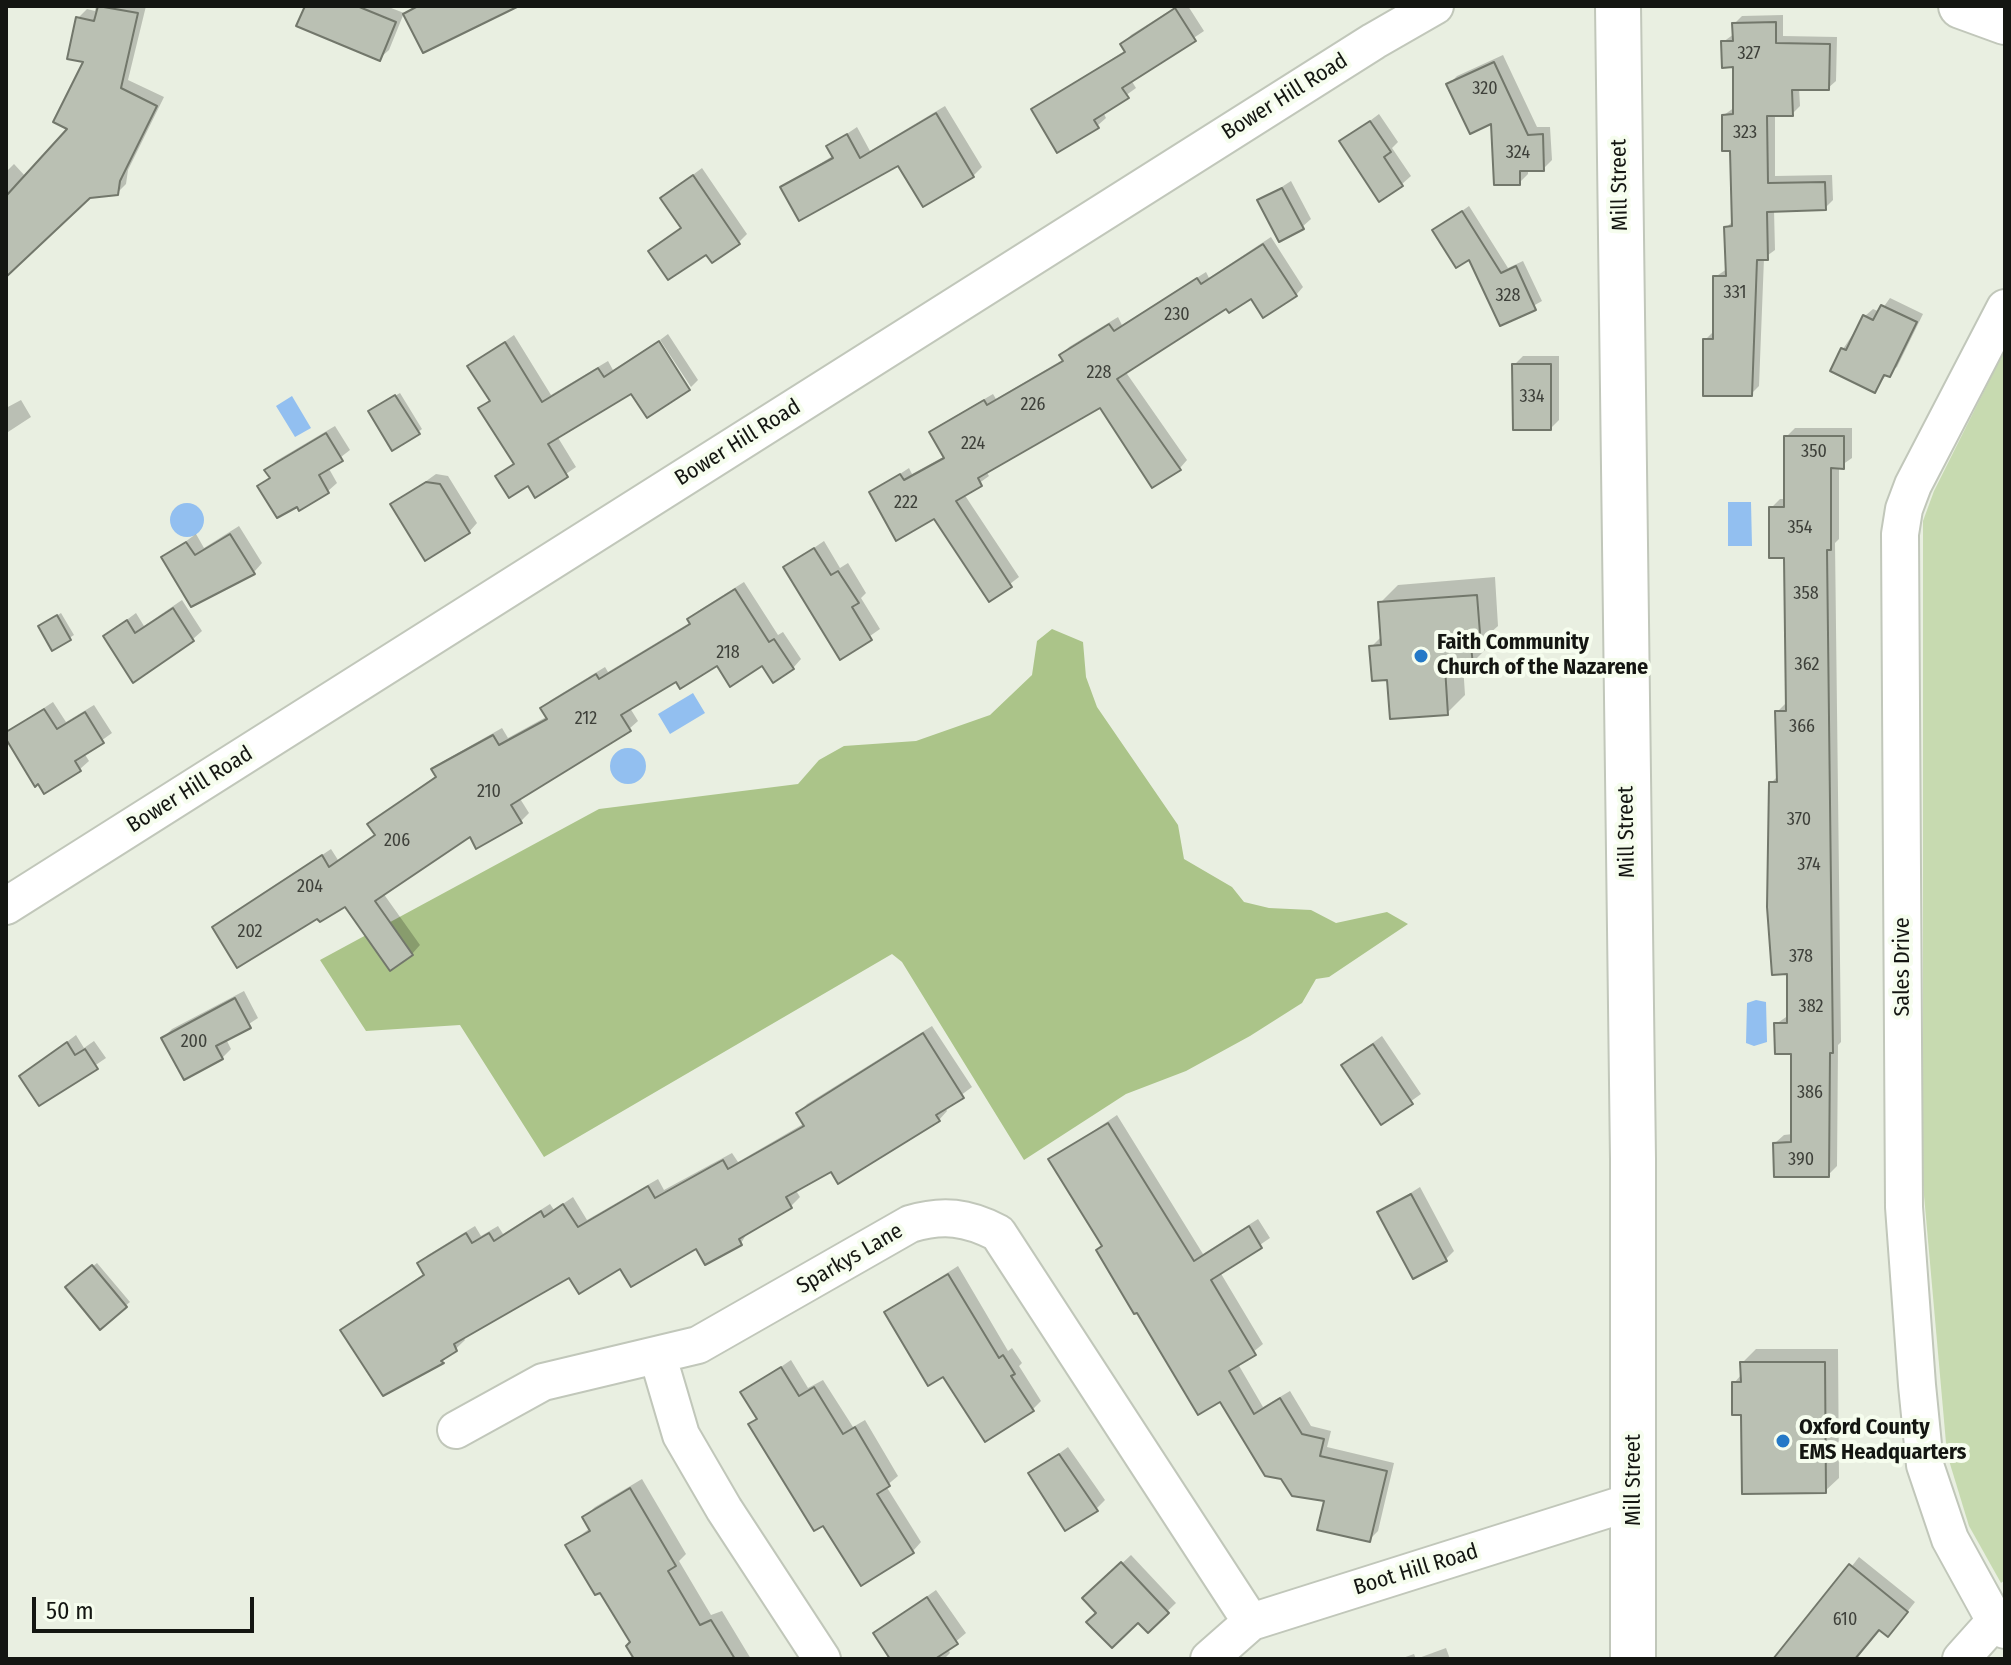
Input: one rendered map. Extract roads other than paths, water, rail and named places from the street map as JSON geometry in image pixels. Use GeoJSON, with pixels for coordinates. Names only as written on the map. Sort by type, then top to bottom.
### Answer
{"type":"FeatureCollection","features":[{"type":"Feature","properties":{"kind":"main road","name":"Mill Street"},"geometry":{"type":"LineString","coordinates":[[1618,6],[1634,1501],[1633,1659]]}},
{"type":"Feature","properties":{"kind":"main road"},"geometry":{"type":"LineString","coordinates":[[1961,6],[2005,22]]}},
{"type":"Feature","properties":{"kind":"street","name":"Bower Hill Road"},"geometry":{"type":"LineString","coordinates":[[6,906],[1374,41],[1435,6]]}},
{"type":"Feature","properties":{"kind":"street","name":"Sales Drive"},"geometry":{"type":"LineString","coordinates":[[2000,1625],[1950,1539],[1925,1465],[1917,1385],[1904,1207],[1900,534],[1904,509],[1913,485],[2005,308]]}},
{"type":"Feature","properties":{"kind":"street","name":"Sparkys Lane"},"geometry":{"type":"LineString","coordinates":[[456,1430],[543,1382],[698,1345],[910,1224],[932,1217],[978,1222],[998,1233],[1251,1622]]}},
{"type":"Feature","properties":{"kind":"street"},"geometry":{"type":"LineString","coordinates":[[658,1357],[681,1435],[724,1509],[822,1659]]}},
{"type":"Feature","properties":{"kind":"street","name":"Boot Hill Road"},"geometry":{"type":"LineString","coordinates":[[1209,1659],[1251,1622],[1634,1501]]}},
{"type":"Feature","properties":{"kind":"street"},"geometry":{"type":"LineString","coordinates":[[1961,1659],[2000,1625]]}},
{"type":"Feature","properties":{"kind":"water"},"geometry":{"type":"Polygon","coordinates":[[[292,396],[311,428],[295,437],[276,406],[292,396]]]}},
{"type":"Feature","properties":{"kind":"water"},"geometry":{"type":"Polygon","coordinates":[[[1728,502],[1751,502],[1752,546],[1728,546],[1728,502]]]}},
{"type":"Feature","properties":{"kind":"water"},"geometry":{"type":"Polygon","coordinates":[[[187,503],[199,508],[204,520],[199,532],[187,537],[175,532],[170,520],[175,508],[187,503]]]}},
{"type":"Feature","properties":{"kind":"water"},"geometry":{"type":"Polygon","coordinates":[[[693,693],[705,713],[670,734],[658,714],[693,693]]]}},
{"type":"Feature","properties":{"kind":"water"},"geometry":{"type":"Polygon","coordinates":[[[628,748],[641,753],[646,766],[641,779],[628,784],[615,779],[610,766],[615,753],[628,748]]]}},
{"type":"Feature","properties":{"kind":"water"},"geometry":{"type":"Polygon","coordinates":[[[1756,1000],[1766,1002],[1767,1042],[1754,1046],[1746,1043],[1747,1003],[1756,1000]]]}},
{"type":"Feature","properties":{"kind":"place","name":"Faith Community Church of the Nazarene"},"geometry":{"type":"Point","coordinates":[1421,656]}},
{"type":"Feature","properties":{"kind":"place","name":"Oxford County EMS Headquarters"},"geometry":{"type":"Point","coordinates":[1783,1441]}}]}
